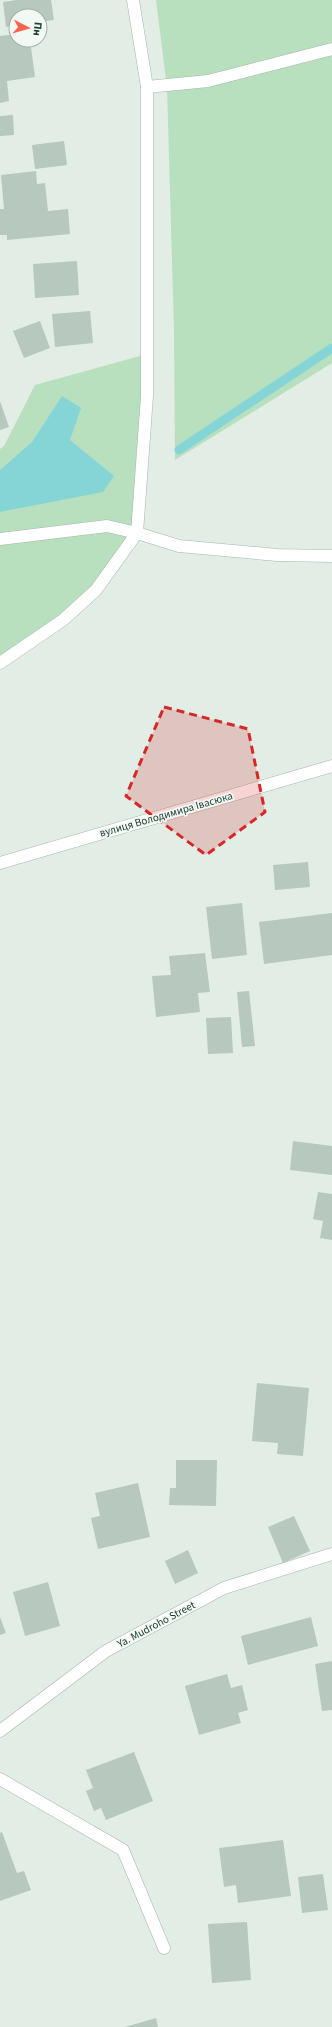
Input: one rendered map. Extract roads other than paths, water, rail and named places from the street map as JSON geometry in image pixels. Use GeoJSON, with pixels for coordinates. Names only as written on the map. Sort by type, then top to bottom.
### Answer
{"type":"FeatureCollection","features":[{"type":"Feature","properties":{"kind":"street"},"geometry":{"type":"LineString","coordinates":[[0,663],[63,620],[96,590],[137,533],[147,396],[147,87],[133,0]]}},
{"type":"Feature","properties":{"kind":"street"},"geometry":{"type":"LineString","coordinates":[[147,87],[208,81],[332,49]]}},
{"type":"Feature","properties":{"kind":"street"},"geometry":{"type":"LineString","coordinates":[[0,538],[107,526],[137,533],[179,546],[277,555],[332,556]]}},
{"type":"Feature","properties":{"kind":"street","name":"вулиця Володимира Івасюка"},"geometry":{"type":"LineString","coordinates":[[0,863],[332,766]]}},
{"type":"Feature","properties":{"kind":"street","name":"Ya. Mudroho Street"},"geometry":{"type":"LineString","coordinates":[[0,1731],[106,1651],[224,1588],[332,1554]]}},
{"type":"Feature","properties":{"kind":"street"},"geometry":{"type":"LineString","coordinates":[[0,1779],[123,1850],[164,1948]]}},
{"type":"Feature","properties":{"kind":"water"},"geometry":{"type":"Polygon","coordinates":[[[62,396],[81,408],[70,440],[114,476],[103,492],[0,512],[0,470],[32,442],[62,396]]]}},
{"type":"Feature","properties":{"kind":"waterway"},"geometry":{"type":"LineString","coordinates":[[179,450],[332,348]]}}]}
